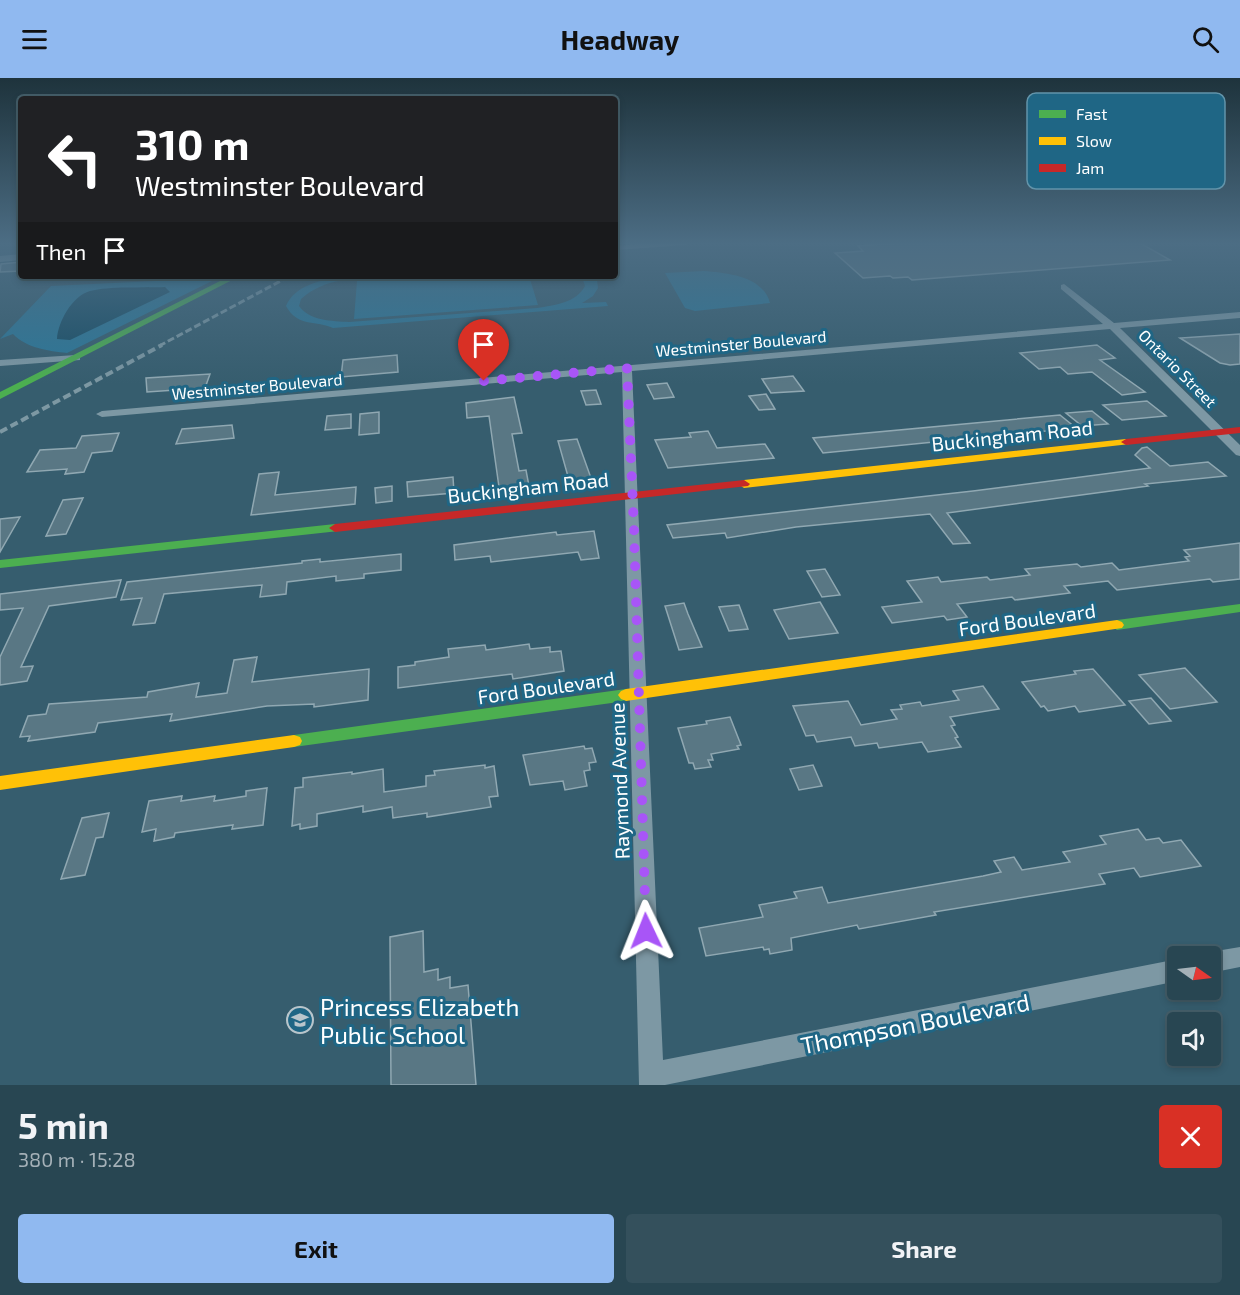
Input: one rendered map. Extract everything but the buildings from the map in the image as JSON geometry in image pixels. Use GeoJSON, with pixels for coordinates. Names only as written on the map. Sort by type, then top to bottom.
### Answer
{"type":"FeatureCollection","features":[{"type":"Feature","properties":{"kind":"street"},"geometry":{"type":"LineString","coordinates":[[0,396],[210,290]]}},
{"type":"Feature","properties":{"kind":"street","name":"Ontario Street"},"geometry":{"type":"LineString","coordinates":[[1068,290],[1112,326],[1240,452]]}},
{"type":"Feature","properties":{"kind":"street","name":"Westminster Boulevard"},"geometry":{"type":"LineString","coordinates":[[102,414],[1240,315]]}},
{"type":"Feature","properties":{"kind":"street"},"geometry":{"type":"LineString","coordinates":[[0,363],[76,358]]}},
{"type":"Feature","properties":{"kind":"street","name":"Raymond Avenue"},"geometry":{"type":"LineString","coordinates":[[627,368],[652,1080]]}},
{"type":"Feature","properties":{"kind":"street","name":"Buckingham Road"},"geometry":{"type":"LineString","coordinates":[[0,564],[1240,430]]}},
{"type":"Feature","properties":{"kind":"street","name":"Ford Boulevard"},"geometry":{"type":"LineString","coordinates":[[0,783],[1240,608]]}},
{"type":"Feature","properties":{"kind":"street"},"geometry":{"type":"LineString","coordinates":[[1221,961],[1240,957]]}},
{"type":"Feature","properties":{"kind":"street","name":"Thompson Boulevard"},"geometry":{"type":"LineString","coordinates":[[652,1080],[1167,972]]}},
{"type":"Feature","properties":{"kind":"shaded area"},"geometry":{"type":"Polygon","coordinates":[[[47,290],[194,290],[67,353],[31,346],[13,334],[0,339],[47,290]]]}},
{"type":"Feature","properties":{"kind":"shaded area"},"geometry":{"type":"Polygon","coordinates":[[[168,290],[170,292],[70,340],[57,339],[67,310],[77,298],[90,291],[168,290]]]}},
{"type":"Feature","properties":{"kind":"shaded area"},"geometry":{"type":"Polygon","coordinates":[[[300,290],[314,290],[301,299],[299,306],[309,315],[349,322],[537,308],[571,300],[582,290],[597,290],[593,296],[582,303],[606,302],[608,306],[333,328],[296,318],[286,306],[295,293],[300,290]]]}},
{"type":"Feature","properties":{"kind":"shaded area"},"geometry":{"type":"Polygon","coordinates":[[[356,290],[533,290],[538,305],[354,319],[356,290]]]}},
{"type":"Feature","properties":{"kind":"shaded area"},"geometry":{"type":"Polygon","coordinates":[[[675,290],[763,290],[770,303],[695,311],[685,308],[675,290]]]}},
{"type":"Feature","properties":{"kind":"railway"},"geometry":{"type":"LineString","coordinates":[[159,346],[264,290]]}},
{"type":"Feature","properties":{"kind":"railway"},"geometry":{"type":"LineString","coordinates":[[0,432],[162,345]]}},
{"type":"Feature","properties":{"kind":"traffic: fast"},"geometry":{"type":"LineString","coordinates":[[0,396],[208,290]]}},
{"type":"Feature","properties":{"kind":"traffic: fast"},"geometry":{"type":"LineString","coordinates":[[0,564],[335,528]]}},
{"type":"Feature","properties":{"kind":"traffic: fast"},"geometry":{"type":"LineString","coordinates":[[1117,625],[1240,608]]}},
{"type":"Feature","properties":{"kind":"traffic: fast"},"geometry":{"type":"LineString","coordinates":[[294,741],[626,695]]}},
{"type":"Feature","properties":{"kind":"traffic: slow"},"geometry":{"type":"LineString","coordinates":[[744,484],[1126,442]]}},
{"type":"Feature","properties":{"kind":"traffic: slow"},"geometry":{"type":"LineString","coordinates":[[626,695],[1117,625]]}},
{"type":"Feature","properties":{"kind":"traffic: slow"},"geometry":{"type":"LineString","coordinates":[[0,783],[294,741]]}},
{"type":"Feature","properties":{"kind":"traffic: jam"},"geometry":{"type":"LineString","coordinates":[[1126,442],[1240,430]]}},
{"type":"Feature","properties":{"kind":"traffic: jam"},"geometry":{"type":"LineString","coordinates":[[335,528],[744,484]]}},
{"type":"Feature","properties":{"kind":"place","name":"Princess Elizabeth Public School"},"geometry":{"type":"Point","coordinates":[300,1020]}},
{"type":"Feature","properties":{"kind":"route"},"geometry":{"type":"LineString","coordinates":[[484,381],[627,368],[646,931]]}}]}
